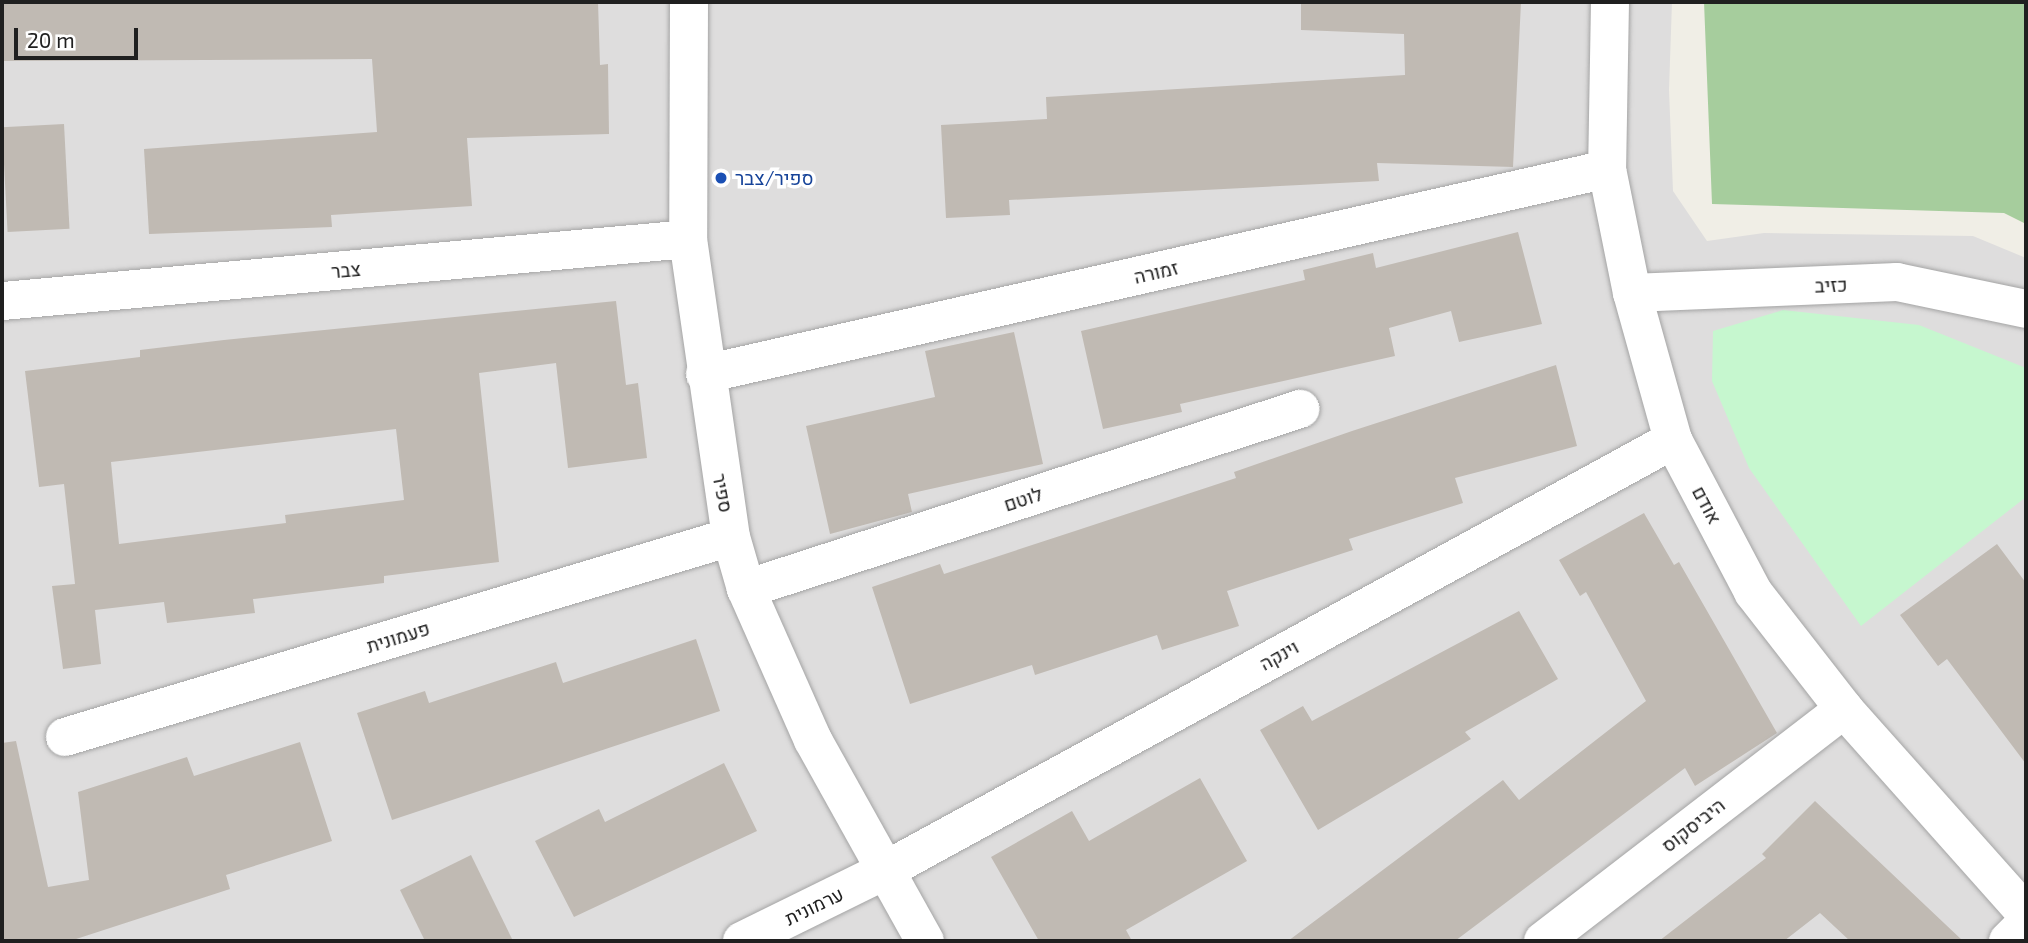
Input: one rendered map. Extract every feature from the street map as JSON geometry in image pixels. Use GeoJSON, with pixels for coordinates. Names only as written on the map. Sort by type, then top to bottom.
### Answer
{"type":"FeatureCollection","features":[{"type":"Feature","properties":{"kind":"street","name":"ספיר"},"geometry":{"type":"LineString","coordinates":[[690,2],[685,93],[688,239],[705,374],[731,537],[746,589],[813,740],[925,941]]}},
{"type":"Feature","properties":{"kind":"street","name":"אודם"},"geometry":{"type":"LineString","coordinates":[[1610,2],[1607,169],[1632,293],[1673,440],[1753,592],[1844,709],[2026,913]]}},
{"type":"Feature","properties":{"kind":"street","name":"זמורה"},"geometry":{"type":"LineString","coordinates":[[705,374],[1607,169]]}},
{"type":"Feature","properties":{"kind":"street","name":"צבר"},"geometry":{"type":"LineString","coordinates":[[3,301],[688,239]]}},
{"type":"Feature","properties":{"kind":"street","name":"כזיב"},"geometry":{"type":"LineString","coordinates":[[1632,293],[1897,282],[2026,309]]}},
{"type":"Feature","properties":{"kind":"street","name":"לוטם"},"geometry":{"type":"LineString","coordinates":[[746,589],[1300,410]]}},
{"type":"Feature","properties":{"kind":"street","name":"וינקה"},"geometry":{"type":"LineString","coordinates":[[886,870],[1673,440]]}},
{"type":"Feature","properties":{"kind":"street","name":"פעמונית"},"geometry":{"type":"LineString","coordinates":[[65,737],[731,537]]}},
{"type":"Feature","properties":{"kind":"street","name":"היביסקוס"},"geometry":{"type":"LineString","coordinates":[[1543,941],[1844,709]]}},
{"type":"Feature","properties":{"kind":"street","name":"ערמונית"},"geometry":{"type":"LineString","coordinates":[[742,941],[886,870]]}},
{"type":"Feature","properties":{"kind":"street"},"geometry":{"type":"LineString","coordinates":[[2008,941],[2026,923]]}},
{"type":"Feature","properties":{"kind":"shaded area"},"geometry":{"type":"Polygon","coordinates":[[[2,2],[1672,2],[1669,90],[1673,191],[1707,241],[1764,233],[1973,236],[2026,258],[2026,941],[2,941],[2,2]]]}},
{"type":"Feature","properties":{"kind":"green space"},"geometry":{"type":"Polygon","coordinates":[[[1704,2],[2026,2],[2026,224],[2004,213],[1712,204],[1704,2]]]}},
{"type":"Feature","properties":{"kind":"green space"},"geometry":{"type":"Polygon","coordinates":[[[1783,310],[1919,325],[2026,368],[2026,497],[1861,626],[1749,468],[1712,381],[1713,331],[1783,310]]]}},
{"type":"Feature","properties":{"kind":"building"},"geometry":{"type":"Polygon","coordinates":[[[2,2],[598,2],[600,65],[608,64],[609,134],[467,138],[472,206],[331,215],[332,227],[149,234],[144,149],[377,132],[372,59],[2,61],[2,2]]]}},
{"type":"Feature","properties":{"kind":"building"},"geometry":{"type":"Polygon","coordinates":[[[1301,2],[1521,2],[1513,167],[1377,163],[1379,181],[1009,200],[1010,215],[946,218],[941,125],[1047,119],[1046,97],[1405,75],[1404,34],[1301,30],[1301,2]]]}},
{"type":"Feature","properties":{"kind":"building"},"geometry":{"type":"Polygon","coordinates":[[[64,124],[69,229],[8,232],[2,127],[64,124]]]}},
{"type":"Feature","properties":{"kind":"building"},"geometry":{"type":"Polygon","coordinates":[[[1518,232],[1542,324],[1459,342],[1451,311],[1389,328],[1395,356],[1180,404],[1182,412],[1103,429],[1081,331],[1305,280],[1303,270],[1373,253],[1376,268],[1518,232]]]}},
{"type":"Feature","properties":{"kind":"building"},"geometry":{"type":"Polygon","coordinates":[[[616,301],[626,385],[638,383],[647,458],[568,468],[556,363],[479,373],[499,562],[384,576],[384,583],[253,599],[255,613],[167,623],[164,602],[95,610],[101,664],[63,669],[52,586],[75,584],[64,484],[39,487],[25,371],[140,357],[140,350],[616,301]],[[396,429],[111,462],[119,544],[286,523],[285,515],[404,500],[396,429]]]}},
{"type":"Feature","properties":{"kind":"building"},"geometry":{"type":"Polygon","coordinates":[[[1014,332],[1043,464],[908,494],[912,512],[830,534],[806,426],[935,397],[925,351],[1014,332]]]}},
{"type":"Feature","properties":{"kind":"building"},"geometry":{"type":"Polygon","coordinates":[[[1556,365],[1577,446],[1455,478],[1463,503],[1349,539],[1353,550],[1227,591],[1239,626],[1162,650],[1157,635],[1035,675],[1032,665],[910,704],[872,587],[940,564],[944,574],[1236,478],[1234,472],[1556,365]]]}},
{"type":"Feature","properties":{"kind":"building"},"geometry":{"type":"Polygon","coordinates":[[[1644,513],[1674,565],[1679,562],[1777,733],[1695,786],[1685,768],[1455,941],[1288,941],[1503,780],[1519,800],[1646,701],[1586,592],[1580,596],[1559,560],[1644,513]]]}},
{"type":"Feature","properties":{"kind":"building"},"geometry":{"type":"Polygon","coordinates":[[[1997,544],[2026,583],[2026,764],[1947,659],[1938,666],[1900,615],[1997,544]]]}},
{"type":"Feature","properties":{"kind":"building"},"geometry":{"type":"Polygon","coordinates":[[[1519,611],[1558,679],[1465,732],[1471,739],[1318,830],[1260,730],[1303,706],[1312,721],[1519,611]]]}},
{"type":"Feature","properties":{"kind":"building"},"geometry":{"type":"Polygon","coordinates":[[[696,639],[720,711],[392,820],[357,713],[425,691],[429,703],[556,662],[563,683],[696,639]]]}},
{"type":"Feature","properties":{"kind":"building"},"geometry":{"type":"Polygon","coordinates":[[[16,741],[48,887],[89,880],[78,792],[187,757],[194,776],[300,742],[332,841],[226,875],[230,889],[70,941],[2,941],[2,743],[16,741]]]}},
{"type":"Feature","properties":{"kind":"building"},"geometry":{"type":"Polygon","coordinates":[[[724,763],[757,831],[574,917],[535,841],[599,809],[605,822],[724,763]]]}},
{"type":"Feature","properties":{"kind":"building"},"geometry":{"type":"Polygon","coordinates":[[[1200,778],[1247,861],[1126,930],[1132,941],[1039,941],[991,857],[1072,811],[1089,841],[1200,778]]]}},
{"type":"Feature","properties":{"kind":"building"},"geometry":{"type":"Polygon","coordinates":[[[1815,801],[1963,941],[1850,941],[1820,913],[1784,941],[1659,941],[1766,858],[1762,854],[1815,801]]]}},
{"type":"Feature","properties":{"kind":"building"},"geometry":{"type":"Polygon","coordinates":[[[471,855],[513,941],[425,941],[400,890],[471,855]]]}},
{"type":"Feature","properties":{"kind":"place","name":"ספיר/צבר"},"geometry":{"type":"Point","coordinates":[721,178]}}]}
